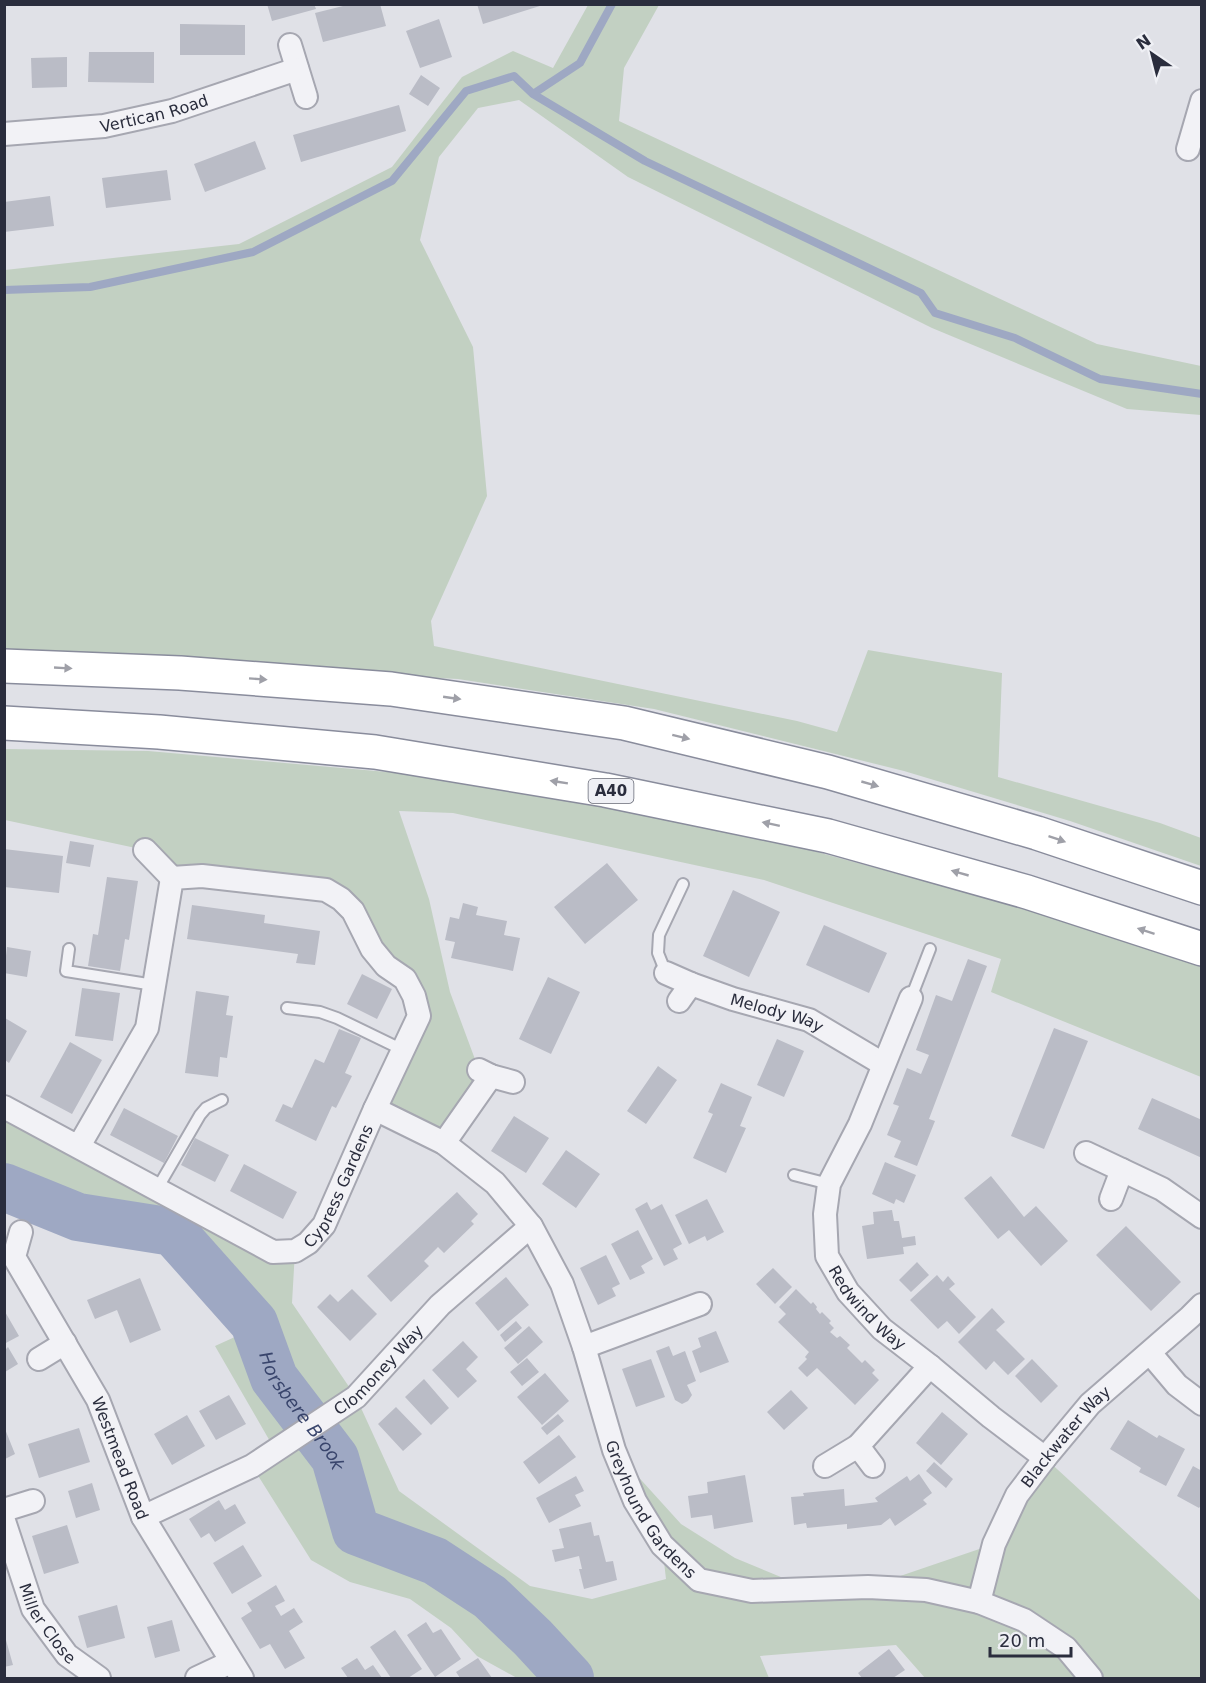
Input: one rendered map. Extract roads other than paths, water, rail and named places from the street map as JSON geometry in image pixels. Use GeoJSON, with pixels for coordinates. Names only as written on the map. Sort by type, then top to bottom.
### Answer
{"type":"FeatureCollection","features":[{"type":"Feature","properties":{"kind":"highway"},"geometry":{"type":"LineString","coordinates":[[4,666],[180,673],[391,689],[624,723],[828,772],[1037,833],[1202,888]]}},
{"type":"Feature","properties":{"kind":"highway","name":"A40"},"geometry":{"type":"LineString","coordinates":[[4,723],[159,732],[375,752],[605,790],[828,836],[1027,892],[1202,949]]}},
{"type":"Feature","properties":{"kind":"street"},"geometry":{"type":"LineString","coordinates":[[290,45],[306,97]]}},
{"type":"Feature","properties":{"kind":"street","name":"Vertican Road"},"geometry":{"type":"LineString","coordinates":[[4,134],[104,126],[172,111],[297,69]]}},
{"type":"Feature","properties":{"kind":"street"},"geometry":{"type":"LineString","coordinates":[[1188,149],[1202,101]]}},
{"type":"Feature","properties":{"kind":"street"},"geometry":{"type":"LineString","coordinates":[[79,1146],[147,1028],[172,878],[145,850]]}},
{"type":"Feature","properties":{"kind":"street","name":"Cypress Gardens"},"geometry":{"type":"LineString","coordinates":[[4,1107],[273,1252],[295,1251],[309,1242],[324,1225],[419,1016],[414,996],[405,979],[386,966],[372,949],[353,911],[341,899],[326,890],[202,876],[172,878]]}},
{"type":"Feature","properties":{"kind":"street","name":"Melody Way"},"geometry":{"type":"LineString","coordinates":[[666,973],[685,993],[733,999],[809,1020],[883,1064]]}},
{"type":"Feature","properties":{"kind":"street","name":"Redwind Way"},"geometry":{"type":"LineString","coordinates":[[911,998],[860,1124],[829,1184],[825,1214],[827,1256],[848,1292],[882,1329],[1045,1458]]}},
{"type":"Feature","properties":{"kind":"street"},"geometry":{"type":"LineString","coordinates":[[444,1143],[485,1073],[513,1082]]}},
{"type":"Feature","properties":{"kind":"street","name":"Greyhound Gardens"},"geometry":{"type":"LineString","coordinates":[[375,1109],[444,1143],[495,1183],[531,1226],[562,1284],[584,1347],[614,1450],[635,1501],[662,1545],[699,1580],[752,1591],[868,1587],[926,1590],[979,1602],[1024,1620],[1066,1648],[1091,1678]]}},
{"type":"Feature","properties":{"kind":"street"},"geometry":{"type":"LineString","coordinates":[[1086,1153],[1162,1189],[1202,1217]]}},
{"type":"Feature","properties":{"kind":"street"},"geometry":{"type":"LineString","coordinates":[[1110,1199],[1122,1170]]}},
{"type":"Feature","properties":{"kind":"street","name":"Clomoney Way"},"geometry":{"type":"LineString","coordinates":[[143,1516],[252,1466],[356,1397],[440,1305],[531,1226]]}},
{"type":"Feature","properties":{"kind":"street","name":"Westmead Road"},"geometry":{"type":"LineString","coordinates":[[21,1232],[14,1257],[98,1400],[143,1516],[236,1670]]}},
{"type":"Feature","properties":{"kind":"street"},"geometry":{"type":"LineString","coordinates":[[584,1347],[700,1304]]}},
{"type":"Feature","properties":{"kind":"street","name":"Blackwater Way"},"geometry":{"type":"LineString","coordinates":[[979,1602],[994,1544],[1017,1495],[1090,1404],[1202,1305]]}},
{"type":"Feature","properties":{"kind":"street"},"geometry":{"type":"LineString","coordinates":[[39,1359],[65,1343]]}},
{"type":"Feature","properties":{"kind":"street"},"geometry":{"type":"LineString","coordinates":[[1150,1353],[1177,1385],[1202,1404]]}},
{"type":"Feature","properties":{"kind":"street"},"geometry":{"type":"LineString","coordinates":[[825,1466],[858,1446],[930,1366]]}},
{"type":"Feature","properties":{"kind":"street"},"geometry":{"type":"LineString","coordinates":[[858,1446],[873,1466]]}},
{"type":"Feature","properties":{"kind":"street"},"geometry":{"type":"LineString","coordinates":[[4,1510],[33,1501]]}},
{"type":"Feature","properties":{"kind":"street","name":"Miller Close"},"geometry":{"type":"LineString","coordinates":[[4,1521],[33,1609],[67,1655],[99,1678]]}},
{"type":"Feature","properties":{"kind":"street"},"geometry":{"type":"LineString","coordinates":[[197,1678],[236,1670]]}},
{"type":"Feature","properties":{"kind":"lane"},"geometry":{"type":"LineString","coordinates":[[666,973],[658,953],[658,935],[683,884]]}},
{"type":"Feature","properties":{"kind":"lane"},"geometry":{"type":"LineString","coordinates":[[69,949],[66,971],[154,986]]}},
{"type":"Feature","properties":{"kind":"lane"},"geometry":{"type":"LineString","coordinates":[[911,998],[930,949]]}},
{"type":"Feature","properties":{"kind":"lane"},"geometry":{"type":"LineString","coordinates":[[287,1008],[320,1012],[337,1018],[403,1050]]}},
{"type":"Feature","properties":{"kind":"lane"},"geometry":{"type":"LineString","coordinates":[[157,1189],[200,1115],[206,1108],[222,1100]]}},
{"type":"Feature","properties":{"kind":"lane"},"geometry":{"type":"LineString","coordinates":[[794,1176],[829,1184]]}},
{"type":"Feature","properties":{"kind":"waterway"},"geometry":{"type":"LineString","coordinates":[[533,94],[580,63],[612,4]]}},
{"type":"Feature","properties":{"kind":"waterway"},"geometry":{"type":"LineString","coordinates":[[4,290],[90,287],[253,252],[392,181],[466,91],[514,76],[533,94],[645,161],[921,293],[935,313],[1015,338],[1100,379],[1202,394]]}},
{"type":"Feature","properties":{"kind":"waterway","name":"Horsbere Brook"},"geometry":{"type":"LineString","coordinates":[[4,1187],[78,1217],[173,1232],[254,1323],[274,1378],[335,1458],[356,1531],[435,1561],[490,1597],[570,1678]]}}]}
